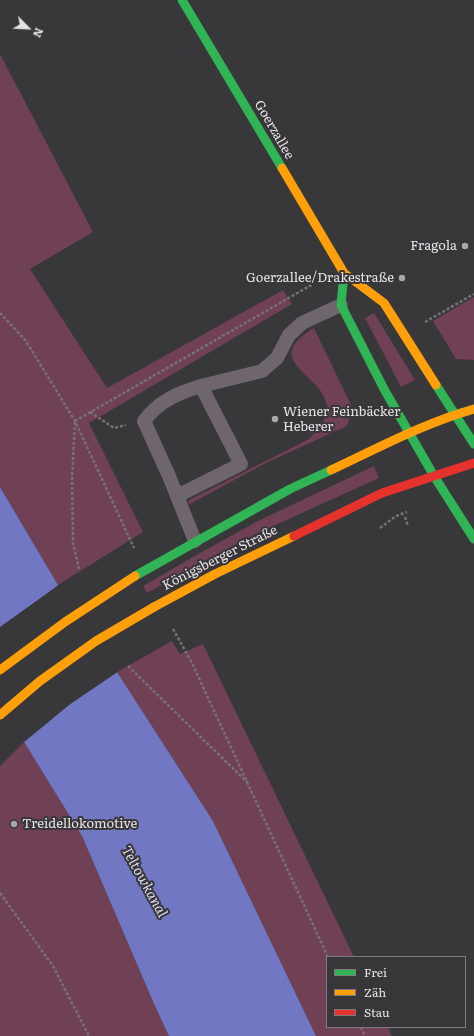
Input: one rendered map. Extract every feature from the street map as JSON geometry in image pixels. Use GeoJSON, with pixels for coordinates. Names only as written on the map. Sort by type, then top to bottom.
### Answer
{"type":"FeatureCollection","features":[{"type":"Feature","properties":{"kind":"main road","name":"Goerzallee"},"geometry":{"type":"LineString","coordinates":[[182,0],[344,273],[384,303],[474,444]]}},
{"type":"Feature","properties":{"kind":"main road"},"geometry":{"type":"LineString","coordinates":[[344,273],[341,304],[384,389],[434,476],[474,539]]}},
{"type":"Feature","properties":{"kind":"main road","name":"Königsberger Straße"},"geometry":{"type":"LineString","coordinates":[[0,670],[65,622],[135,576],[290,489],[456,414],[474,409]]}},
{"type":"Feature","properties":{"kind":"main road","name":"Königsberger Straße"},"geometry":{"type":"LineString","coordinates":[[0,715],[40,681],[84,650],[154,607],[215,574],[382,493],[474,463]]}},
{"type":"Feature","properties":{"kind":"lane"},"geometry":{"type":"LineString","coordinates":[[196,541],[144,421],[150,412],[180,392],[262,371],[277,358],[289,335],[302,323],[341,304]]}},
{"type":"Feature","properties":{"kind":"lane"},"geometry":{"type":"LineString","coordinates":[[177,496],[241,464],[201,386]]}},
{"type":"Feature","properties":{"kind":"path"},"geometry":{"type":"LineString","coordinates":[[75,421],[313,284]]}},
{"type":"Feature","properties":{"kind":"path"},"geometry":{"type":"LineString","coordinates":[[425,322],[474,294]]}},
{"type":"Feature","properties":{"kind":"path"},"geometry":{"type":"LineString","coordinates":[[0,312],[26,341],[75,421],[134,548]]}},
{"type":"Feature","properties":{"kind":"path"},"geometry":{"type":"LineString","coordinates":[[90,412],[114,428],[144,421]]}},
{"type":"Feature","properties":{"kind":"path"},"geometry":{"type":"LineString","coordinates":[[75,421],[72,478],[74,543],[79,569]]}},
{"type":"Feature","properties":{"kind":"path"},"geometry":{"type":"LineString","coordinates":[[380,528],[396,516]]}},
{"type":"Feature","properties":{"kind":"path"},"geometry":{"type":"LineString","coordinates":[[405,517],[408,526]]}},
{"type":"Feature","properties":{"kind":"path"},"geometry":{"type":"LineString","coordinates":[[173,629],[191,661],[328,956]]}},
{"type":"Feature","properties":{"kind":"path"},"geometry":{"type":"LineString","coordinates":[[128,666],[248,783]]}},
{"type":"Feature","properties":{"kind":"path"},"geometry":{"type":"LineString","coordinates":[[0,893],[53,966],[89,1036]]}},
{"type":"Feature","properties":{"kind":"shaded area"},"geometry":{"type":"Polygon","coordinates":[[[0,54],[93,232],[30,269],[107,388],[283,290],[292,304],[89,423],[143,532],[58,585],[0,487],[0,54]]]}},
{"type":"Feature","properties":{"kind":"shaded area"},"geometry":{"type":"Polygon","coordinates":[[[474,297],[474,360],[456,359],[433,321],[474,297]]]}},
{"type":"Feature","properties":{"kind":"shaded area"},"geometry":{"type":"Polygon","coordinates":[[[374,313],[415,380],[401,387],[365,318],[374,313]]]}},
{"type":"Feature","properties":{"kind":"shaded area"},"geometry":{"type":"Polygon","coordinates":[[[314,328],[353,409],[347,426],[266,463],[188,505],[189,500],[309,439],[321,425],[327,412],[324,396],[317,386],[293,360],[292,350],[298,340],[314,328]]]}},
{"type":"Feature","properties":{"kind":"shaded area"},"geometry":{"type":"Polygon","coordinates":[[[374,466],[379,478],[260,532],[147,593],[143,586],[258,521],[374,466]]]}},
{"type":"Feature","properties":{"kind":"shaded area"},"geometry":{"type":"Polygon","coordinates":[[[172,641],[180,654],[203,644],[354,956],[326,956],[326,1028],[388,1028],[392,1036],[316,1036],[213,821],[117,672],[172,641]]]}},
{"type":"Feature","properties":{"kind":"shaded area"},"geometry":{"type":"Polygon","coordinates":[[[24,742],[82,836],[169,1036],[0,1036],[0,766],[24,742]]]}},
{"type":"Feature","properties":{"kind":"water","name":"Teltowkanal"},"geometry":{"type":"Polygon","coordinates":[[[0,487],[58,585],[117,672],[213,821],[316,1036],[169,1036],[82,836],[24,742],[0,693],[0,487]]]}},
{"type":"Feature","properties":{"kind":"pier"},"geometry":{"type":"Polygon","coordinates":[[[60,584],[119,671],[69,705],[23,743],[0,697],[0,627],[60,584]]]}},
{"type":"Feature","properties":{"kind":"traffic: fast"},"geometry":{"type":"LineString","coordinates":[[182,0],[282,168]]}},
{"type":"Feature","properties":{"kind":"traffic: fast"},"geometry":{"type":"LineString","coordinates":[[344,273],[341,305],[384,389],[434,476],[474,539]]}},
{"type":"Feature","properties":{"kind":"traffic: fast"},"geometry":{"type":"LineString","coordinates":[[436,385],[474,444]]}},
{"type":"Feature","properties":{"kind":"traffic: fast"},"geometry":{"type":"LineString","coordinates":[[135,576],[290,489],[331,470]]}},
{"type":"Feature","properties":{"kind":"traffic: slow"},"geometry":{"type":"LineString","coordinates":[[282,168],[344,273],[384,303],[436,385]]}},
{"type":"Feature","properties":{"kind":"traffic: slow"},"geometry":{"type":"LineString","coordinates":[[331,470],[437,421],[474,409]]}},
{"type":"Feature","properties":{"kind":"traffic: slow"},"geometry":{"type":"LineString","coordinates":[[154,607],[215,574],[294,536]]}},
{"type":"Feature","properties":{"kind":"traffic: slow"},"geometry":{"type":"LineString","coordinates":[[0,670],[65,622],[135,576]]}},
{"type":"Feature","properties":{"kind":"traffic: slow"},"geometry":{"type":"LineString","coordinates":[[0,715],[40,681],[96,641],[154,607]]}},
{"type":"Feature","properties":{"kind":"traffic: jam"},"geometry":{"type":"LineString","coordinates":[[294,536],[382,493],[474,463]]}},
{"type":"Feature","properties":{"kind":"place","name":"Fragola"},"geometry":{"type":"Point","coordinates":[465,246]}},
{"type":"Feature","properties":{"kind":"place","name":"Goerzallee/Drakestraße"},"geometry":{"type":"Point","coordinates":[402,278]}},
{"type":"Feature","properties":{"kind":"place","name":"Wiener Feinbäcker Heberer"},"geometry":{"type":"Point","coordinates":[275,419]}},
{"type":"Feature","properties":{"kind":"place","name":"Treidellokomotive"},"geometry":{"type":"Point","coordinates":[14,824]}}]}
